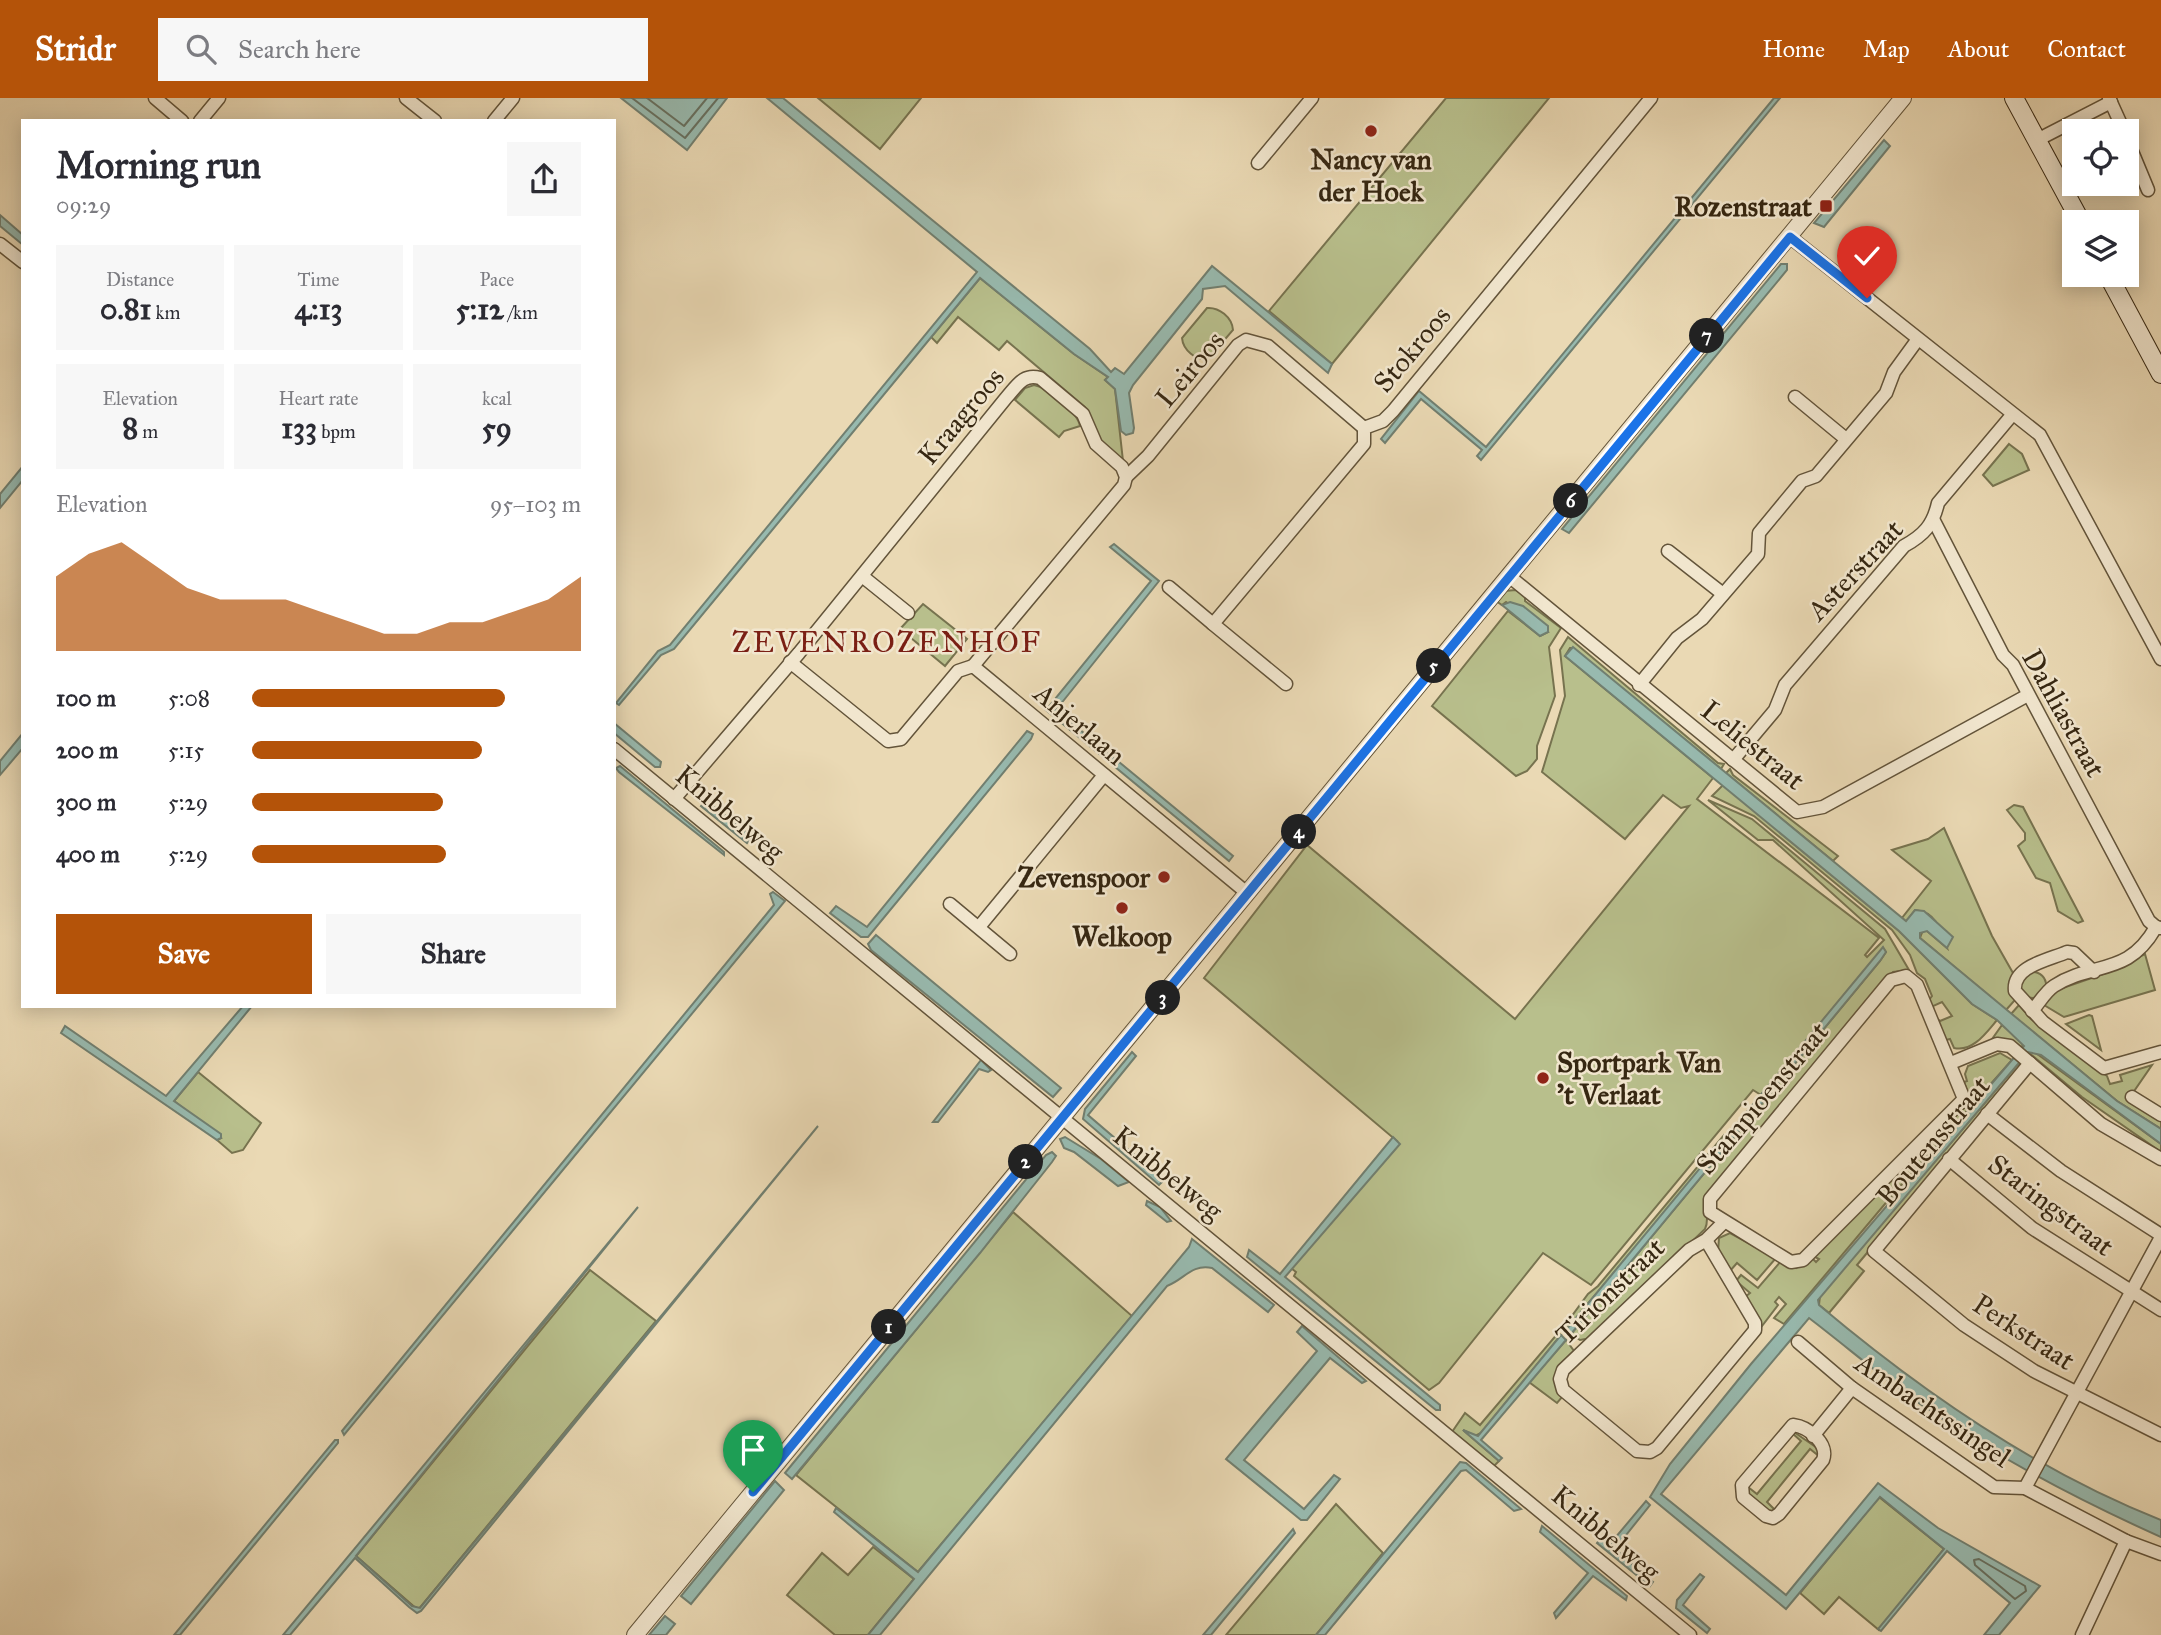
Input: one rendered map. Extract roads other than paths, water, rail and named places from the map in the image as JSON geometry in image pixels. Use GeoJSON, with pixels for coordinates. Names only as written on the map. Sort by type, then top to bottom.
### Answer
{"type":"FeatureCollection","features":[{"type":"Feature","properties":{"kind":"main road"},"geometry":{"type":"LineString","coordinates":[[2014,98],[2075,210]]}},
{"type":"Feature","properties":{"kind":"main road"},"geometry":{"type":"LineString","coordinates":[[2114,287],[2161,374]]}},
{"type":"Feature","properties":{"kind":"street"},"geometry":{"type":"LineString","coordinates":[[155,98],[180,119]]}},
{"type":"Feature","properties":{"kind":"street"},"geometry":{"type":"LineString","coordinates":[[202,119],[219,98]]}},
{"type":"Feature","properties":{"kind":"street"},"geometry":{"type":"LineString","coordinates":[[406,98],[432,119]]}},
{"type":"Feature","properties":{"kind":"street"},"geometry":{"type":"LineString","coordinates":[[496,119],[513,98]]}},
{"type":"Feature","properties":{"kind":"street"},"geometry":{"type":"LineString","coordinates":[[1258,163],[1312,98]]}},
{"type":"Feature","properties":{"kind":"street","name":"Stokroos"},"geometry":{"type":"LineString","coordinates":[[1213,624],[1364,444],[1364,428],[1383,421],[1393,411],[1651,98]]}},
{"type":"Feature","properties":{"kind":"street"},"geometry":{"type":"LineString","coordinates":[[635,1635],[1903,98]]}},
{"type":"Feature","properties":{"kind":"street"},"geometry":{"type":"LineString","coordinates":[[2037,140],[2110,100],[2119,119]]}},
{"type":"Feature","properties":{"kind":"street"},"geometry":{"type":"LineString","coordinates":[[2139,168],[2148,190]]}},
{"type":"Feature","properties":{"kind":"street"},"geometry":{"type":"LineString","coordinates":[[1790,237],[2040,435],[2161,659]]}},
{"type":"Feature","properties":{"kind":"street"},"geometry":{"type":"LineString","coordinates":[[0,243],[21,260]]}},
{"type":"Feature","properties":{"kind":"street"},"geometry":{"type":"LineString","coordinates":[[1639,685],[1677,638],[1702,619],[1758,554],[1759,533],[1802,481],[1816,476],[1886,393],[1894,372],[1918,339]]}},
{"type":"Feature","properties":{"kind":"street","name":"Leiroos"},"geometry":{"type":"LineString","coordinates":[[1126,477],[1148,456],[1238,345],[1246,340],[1268,346],[1364,428]]}},
{"type":"Feature","properties":{"kind":"street","name":"Kraagroos"},"geometry":{"type":"LineString","coordinates":[[674,799],[862,576],[1024,377],[1040,378],[1077,408],[1083,414],[1096,444],[1122,467],[1126,477]]}},
{"type":"Feature","properties":{"kind":"street"},"geometry":{"type":"LineString","coordinates":[[1795,397],[1846,439]]}},
{"type":"Feature","properties":{"kind":"street","name":"Asterstraat"},"geometry":{"type":"LineString","coordinates":[[1733,760],[1775,710],[1785,685],[1904,546],[1919,538],[1934,521],[1938,503],[2012,415]]}},
{"type":"Feature","properties":{"kind":"street"},"geometry":{"type":"LineString","coordinates":[[790,662],[888,741],[901,739],[958,671],[973,666],[1124,485],[1126,477]]}},
{"type":"Feature","properties":{"kind":"street","name":"Dahliastraat"},"geometry":{"type":"LineString","coordinates":[[1934,521],[2003,654],[2013,665],[2149,921],[2158,928]]}},
{"type":"Feature","properties":{"kind":"street"},"geometry":{"type":"LineString","coordinates":[[1668,551],[1723,594]]}},
{"type":"Feature","properties":{"kind":"street"},"geometry":{"type":"LineString","coordinates":[[862,576],[908,613]]}},
{"type":"Feature","properties":{"kind":"street","name":"Leliestraat"},"geometry":{"type":"LineString","coordinates":[[1509,576],[1797,812],[1805,813],[1824,807],[2028,695]]}},
{"type":"Feature","properties":{"kind":"street"},"geometry":{"type":"LineString","coordinates":[[1169,587],[1286,684]]}},
{"type":"Feature","properties":{"kind":"street","name":"Anjerlaan"},"geometry":{"type":"LineString","coordinates":[[973,666],[1247,893]]}},
{"type":"Feature","properties":{"kind":"street","name":"Knibbelweg"},"geometry":{"type":"LineString","coordinates":[[616,751],[1690,1635]]}},
{"type":"Feature","properties":{"kind":"street"},"geometry":{"type":"LineString","coordinates":[[979,927],[1104,775]]}},
{"type":"Feature","properties":{"kind":"street"},"geometry":{"type":"LineString","coordinates":[[950,904],[1010,954]]}},
{"type":"Feature","properties":{"kind":"street"},"geometry":{"type":"LineString","coordinates":[[2032,1011],[2053,986],[2094,972],[2144,948],[2158,928]]}},
{"type":"Feature","properties":{"kind":"street"},"geometry":{"type":"LineString","coordinates":[[2094,972],[2074,953],[2067,952],[2022,971],[2015,981],[2015,990],[2032,1011],[2104,1068],[2161,1052]]}},
{"type":"Feature","properties":{"kind":"street","name":"Stampioenstraat"},"geometry":{"type":"LineString","coordinates":[[1896,976],[1906,976],[1917,985],[1951,1063],[1963,1091],[1963,1101],[1803,1260],[1791,1262],[1710,1212],[1710,1199],[1896,976]]}},
{"type":"Feature","properties":{"kind":"street"},"geometry":{"type":"LineString","coordinates":[[1951,1063],[1997,1044],[2015,1050],[2101,1124],[2161,1159]]}},
{"type":"Feature","properties":{"kind":"street","name":"Boutensstraat"},"geometry":{"type":"LineString","coordinates":[[1874,1251],[2030,1063]]}},
{"type":"Feature","properties":{"kind":"street"},"geometry":{"type":"LineString","coordinates":[[2132,1097],[2161,1115]]}},
{"type":"Feature","properties":{"kind":"street"},"geometry":{"type":"LineString","coordinates":[[1987,1114],[2061,1171],[2161,1236],[2042,1451],[2025,1488]]}},
{"type":"Feature","properties":{"kind":"street","name":"Staringstraat"},"geometry":{"type":"LineString","coordinates":[[1949,1159],[2032,1228],[2161,1310]]}},
{"type":"Feature","properties":{"kind":"street","name":"Tirionstraat"},"geometry":{"type":"LineString","coordinates":[[1706,1240],[1755,1323],[1755,1330],[1657,1448],[1650,1452],[1637,1451],[1563,1390],[1560,1379],[1563,1370],[1689,1250],[1706,1240],[1724,1222]]}},
{"type":"Feature","properties":{"kind":"street","name":"Perkstraat"},"geometry":{"type":"LineString","coordinates":[[1874,1251],[1964,1325],[2034,1371],[2161,1435]]}},
{"type":"Feature","properties":{"kind":"street","name":"Ambachtssingel"},"geometry":{"type":"LineString","coordinates":[[1798,1342],[1852,1388],[1994,1487],[2025,1488],[2126,1541],[2161,1554]]}},
{"type":"Feature","properties":{"kind":"street"},"geometry":{"type":"LineString","coordinates":[[1813,1436],[1852,1388]]}},
{"type":"Feature","properties":{"kind":"street"},"geometry":{"type":"LineString","coordinates":[[1793,1426],[1801,1426],[1813,1436],[1824,1445],[1823,1460],[1779,1514],[1773,1518],[1766,1516],[1743,1497],[1742,1485],[1788,1430],[1793,1426]]}},
{"type":"Feature","properties":{"kind":"street"},"geometry":{"type":"LineString","coordinates":[[2082,1635],[2126,1541]]}},
{"type":"Feature","properties":{"kind":"water"},"geometry":{"type":"Polygon","coordinates":[[[621,98],[727,98],[687,150],[621,98]]]}},
{"type":"Feature","properties":{"kind":"water"},"geometry":{"type":"Polygon","coordinates":[[[767,98],[783,98],[1090,349],[1111,372],[1115,368],[1124,374],[1212,266],[1332,364],[1328,373],[1225,286],[1203,289],[1202,299],[1133,385],[1129,393],[1134,428],[1133,433],[1126,435],[1121,431],[1115,389],[1105,380],[1108,377],[1074,354],[980,278],[674,649],[661,655],[619,705],[616,703],[658,651],[670,645],[977,272],[767,98]]]}},
{"type":"Feature","properties":{"kind":"water"},"geometry":{"type":"Polygon","coordinates":[[[1774,98],[1780,98],[1481,460],[1477,456],[1482,450],[1421,399],[1385,443],[1381,439],[1419,391],[1486,447],[1774,98]]]}},
{"type":"Feature","properties":{"kind":"water"},"geometry":{"type":"Polygon","coordinates":[[[1884,140],[1890,146],[1824,227],[1814,223],[1884,140]]]}},
{"type":"Feature","properties":{"kind":"water"},"geometry":{"type":"Polygon","coordinates":[[[0,215],[21,233],[21,243],[0,226],[0,215]]]}},
{"type":"Feature","properties":{"kind":"water"},"geometry":{"type":"Polygon","coordinates":[[[1781,264],[1787,264],[1787,270],[1569,533],[1562,529],[1781,264]]]}},
{"type":"Feature","properties":{"kind":"water"},"geometry":{"type":"Polygon","coordinates":[[[21,468],[21,482],[0,508],[0,494],[21,468]]]}},
{"type":"Feature","properties":{"kind":"water"},"geometry":{"type":"Polygon","coordinates":[[[1114,544],[1159,581],[1056,710],[1233,856],[1229,861],[1046,710],[1151,581],[1110,547],[1114,544]]]}},
{"type":"Feature","properties":{"kind":"water"},"geometry":{"type":"Polygon","coordinates":[[[1510,602],[1523,606],[1548,626],[1548,632],[1540,636],[1502,605],[1510,602]]]}},
{"type":"Feature","properties":{"kind":"water"},"geometry":{"type":"Polygon","coordinates":[[[1573,647],[1906,921],[1915,910],[1924,911],[1953,937],[1947,948],[1927,931],[1920,933],[1920,938],[2117,1101],[2161,1129],[2161,1144],[2041,1055],[2028,1052],[1818,1300],[1819,1305],[1898,1368],[1981,1426],[2069,1478],[2161,1520],[2161,1537],[2009,1461],[1951,1425],[1908,1396],[1809,1318],[1661,1494],[1786,1595],[1878,1483],[1938,1528],[2040,1586],[1999,1635],[1984,1635],[2010,1603],[1947,1551],[1881,1631],[1878,1629],[1944,1549],[1880,1497],[1786,1609],[1650,1497],[1670,1464],[1751,1364],[2024,1046],[1997,1020],[1972,1004],[1899,931],[1565,656],[1573,647]]]}},
{"type":"Feature","properties":{"kind":"water"},"geometry":{"type":"Polygon","coordinates":[[[616,725],[661,762],[660,767],[655,767],[616,735],[616,725]]]}},
{"type":"Feature","properties":{"kind":"water"},"geometry":{"type":"Polygon","coordinates":[[[1027,731],[1033,734],[1031,739],[868,937],[861,937],[830,913],[836,906],[867,927],[1027,731]]]}},
{"type":"Feature","properties":{"kind":"water"},"geometry":{"type":"Polygon","coordinates":[[[21,735],[21,750],[0,775],[0,761],[21,735]]]}},
{"type":"Feature","properties":{"kind":"water"},"geometry":{"type":"Polygon","coordinates":[[[620,766],[724,852],[724,855],[619,772],[616,768],[620,766]]]}},
{"type":"Feature","properties":{"kind":"water"},"geometry":{"type":"Polygon","coordinates":[[[706,800],[752,837],[747,843],[701,806],[706,800]]]}},
{"type":"Feature","properties":{"kind":"water"},"geometry":{"type":"Polygon","coordinates":[[[773,892],[785,901],[344,1435],[342,1431],[774,905],[770,894],[773,892]]]}},
{"type":"Feature","properties":{"kind":"water"},"geometry":{"type":"Polygon","coordinates":[[[876,935],[1061,1088],[1053,1097],[871,950],[868,944],[876,935]]]}},
{"type":"Feature","properties":{"kind":"water"},"geometry":{"type":"Polygon","coordinates":[[[1883,947],[1886,952],[1880,961],[1571,1334],[1566,1330],[1883,947]]]}},
{"type":"Feature","properties":{"kind":"water"},"geometry":{"type":"Polygon","coordinates":[[[241,1008],[250,1008],[174,1101],[221,1134],[221,1138],[217,1140],[61,1033],[65,1026],[166,1096],[241,1008]]]}},
{"type":"Feature","properties":{"kind":"water"},"geometry":{"type":"Polygon","coordinates":[[[1132,1052],[1136,1056],[1088,1115],[1164,1180],[1159,1185],[1083,1119],[1085,1109],[1132,1052]]]}},
{"type":"Feature","properties":{"kind":"water"},"geometry":{"type":"Polygon","coordinates":[[[981,1060],[991,1070],[988,1072],[979,1069],[938,1122],[933,1122],[981,1060]]]}},
{"type":"Feature","properties":{"kind":"water"},"geometry":{"type":"Polygon","coordinates":[[[818,1126],[421,1611],[417,1613],[409,1607],[355,1558],[290,1635],[283,1635],[638,1207],[356,1556],[412,1606],[420,1608],[818,1126]]]}},
{"type":"Feature","properties":{"kind":"water"},"geometry":{"type":"Polygon","coordinates":[[[1065,1137],[1101,1159],[1129,1182],[1118,1186],[1074,1152],[1064,1148],[1060,1139],[1065,1137]]]}},
{"type":"Feature","properties":{"kind":"water"},"geometry":{"type":"Polygon","coordinates":[[[1393,1137],[1400,1144],[1285,1277],[1440,1405],[1440,1410],[1436,1410],[1247,1257],[1249,1250],[1280,1274],[1393,1137]]]}},
{"type":"Feature","properties":{"kind":"water"},"geometry":{"type":"Polygon","coordinates":[[[1052,1152],[1056,1156],[1052,1162],[980,1253],[792,1479],[785,1473],[1046,1155],[1052,1152]]]}},
{"type":"Feature","properties":{"kind":"water"},"geometry":{"type":"Polygon","coordinates":[[[1147,1201],[1160,1207],[1171,1221],[1167,1222],[1146,1205],[1147,1201]]]}},
{"type":"Feature","properties":{"kind":"water"},"geometry":{"type":"Polygon","coordinates":[[[1192,1239],[1274,1305],[1268,1312],[1212,1268],[1193,1270],[1167,1286],[880,1635],[868,1635],[914,1579],[834,1512],[836,1508],[918,1572],[1189,1247],[1192,1239]]]}},
{"type":"Feature","properties":{"kind":"water"},"geometry":{"type":"Polygon","coordinates":[[[1302,1326],[1366,1381],[1362,1383],[1330,1358],[1244,1460],[1304,1509],[1334,1475],[1340,1479],[1307,1520],[1301,1520],[1226,1459],[1317,1351],[1297,1332],[1302,1326]]]}},
{"type":"Feature","properties":{"kind":"water"},"geometry":{"type":"Polygon","coordinates":[[[1561,1335],[1566,1340],[1481,1440],[1502,1458],[1499,1461],[1463,1430],[1478,1436],[1561,1335]]]}},
{"type":"Feature","properties":{"kind":"water"},"geometry":{"type":"Polygon","coordinates":[[[335,1440],[338,1440],[338,1443],[180,1635],[174,1635],[335,1440]]]}},
{"type":"Feature","properties":{"kind":"water"},"geometry":{"type":"Polygon","coordinates":[[[1460,1462],[1466,1463],[1521,1509],[1514,1511],[1466,1470],[1461,1471],[1325,1635],[1316,1635],[1460,1462]]]}},
{"type":"Feature","properties":{"kind":"water"},"geometry":{"type":"Polygon","coordinates":[[[775,1481],[784,1490],[691,1604],[681,1596],[775,1481]]]}},
{"type":"Feature","properties":{"kind":"water"},"geometry":{"type":"Polygon","coordinates":[[[1646,1501],[1650,1505],[1615,1549],[1653,1582],[1650,1586],[1597,1543],[1601,1538],[1610,1544],[1646,1501]]]}},
{"type":"Feature","properties":{"kind":"water"},"geometry":{"type":"Polygon","coordinates":[[[1542,1526],[1627,1596],[1626,1600],[1593,1576],[1556,1618],[1554,1613],[1588,1573],[1540,1532],[1542,1526]]]}},
{"type":"Feature","properties":{"kind":"water"},"geometry":{"type":"Polygon","coordinates":[[[1293,1529],[1295,1533],[1211,1635],[1203,1635],[1293,1529]]]}},
{"type":"Feature","properties":{"kind":"water"},"geometry":{"type":"Polygon","coordinates":[[[1700,1574],[1704,1577],[1683,1605],[1710,1629],[1707,1633],[1676,1608],[1677,1600],[1700,1574]]]}},
{"type":"Feature","properties":{"kind":"water"},"geometry":{"type":"Polygon","coordinates":[[[665,1616],[675,1624],[666,1635],[649,1635],[665,1616]]]}},
{"type":"Feature","properties":{"kind":"place","name":"Nancy van der Hoek"},"geometry":{"type":"Point","coordinates":[1371,131]}},
{"type":"Feature","properties":{"kind":"place","name":"Rozenstraat"},"geometry":{"type":"Point","coordinates":[1826,206]}},
{"type":"Feature","properties":{"kind":"place","name":"Zevenspoor"},"geometry":{"type":"Point","coordinates":[1164,877]}},
{"type":"Feature","properties":{"kind":"place","name":"Welkoop"},"geometry":{"type":"Point","coordinates":[1122,908]}},
{"type":"Feature","properties":{"kind":"place","name":"Sportpark Van 't Verlaat"},"geometry":{"type":"Point","coordinates":[1543,1078]}},
{"type":"Feature","properties":{"kind":"district","name":"ZEVENROZENHOF"},"geometry":{"type":"Point","coordinates":[887,642]}}]}
